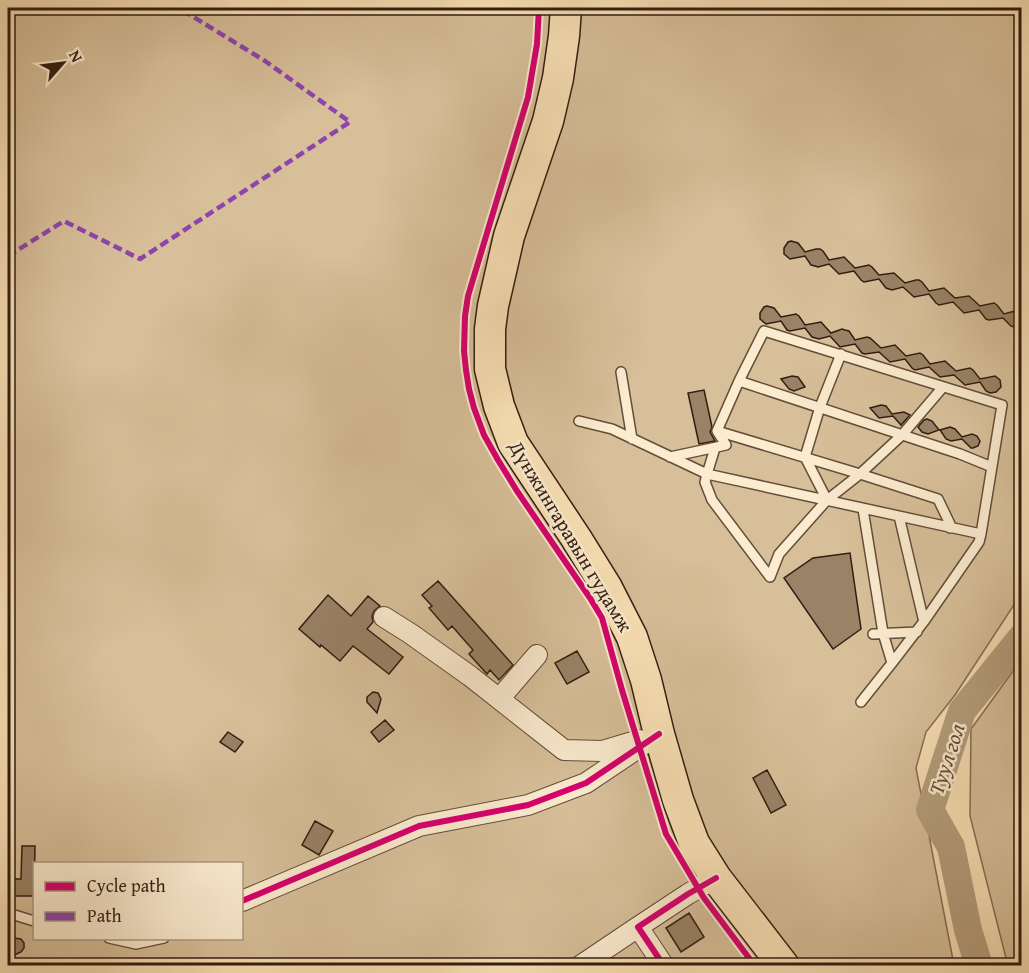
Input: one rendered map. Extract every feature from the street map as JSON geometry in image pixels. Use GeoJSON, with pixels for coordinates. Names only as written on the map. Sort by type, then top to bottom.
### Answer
{"type":"FeatureCollection","features":[{"type":"Feature","properties":{"kind":"main road","name":"Дүнжингаравын гудамж"},"geometry":{"type":"LineString","coordinates":[[566,8],[558,78],[548,121],[509,236],[493,306],[490,329],[490,369],[499,406],[513,443],[607,588],[632,637],[678,800],[694,843],[716,878],[784,966]]}},
{"type":"Feature","properties":{"kind":"street"},"geometry":{"type":"LineString","coordinates":[[384,617],[500,699],[564,750],[602,751],[659,734]]}},
{"type":"Feature","properties":{"kind":"street"},"geometry":{"type":"LineString","coordinates":[[500,699],[537,655]]}},
{"type":"Feature","properties":{"kind":"street"},"geometry":{"type":"LineString","coordinates":[[243,901],[419,826],[528,805],[586,783],[659,734]]}},
{"type":"Feature","properties":{"kind":"street"},"geometry":{"type":"LineString","coordinates":[[580,966],[716,878]]}},
{"type":"Feature","properties":{"kind":"street"},"geometry":{"type":"LineString","coordinates":[[639,927],[664,966]]}},
{"type":"Feature","properties":{"kind":"lane"},"geometry":{"type":"LineString","coordinates":[[717,431],[764,331],[1002,405],[979,542],[917,632],[861,702]]}},
{"type":"Feature","properties":{"kind":"lane"},"geometry":{"type":"LineString","coordinates":[[827,500],[805,457],[820,407],[841,354]]}},
{"type":"Feature","properties":{"kind":"lane"},"geometry":{"type":"LineString","coordinates":[[621,372],[632,439]]}},
{"type":"Feature","properties":{"kind":"lane"},"geometry":{"type":"LineString","coordinates":[[739,381],[992,466]]}},
{"type":"Feature","properties":{"kind":"lane"},"geometry":{"type":"LineString","coordinates":[[715,448],[705,482],[712,500],[770,578],[779,554],[827,500],[860,474],[902,435],[943,387]]}},
{"type":"Feature","properties":{"kind":"lane"},"geometry":{"type":"LineString","coordinates":[[579,421],[612,429],[707,474],[981,534]]}},
{"type":"Feature","properties":{"kind":"lane"},"geometry":{"type":"LineString","coordinates":[[670,457],[726,445],[717,431]]}},
{"type":"Feature","properties":{"kind":"lane"},"geometry":{"type":"LineString","coordinates":[[717,431],[938,499],[950,528]]}},
{"type":"Feature","properties":{"kind":"lane"},"geometry":{"type":"LineString","coordinates":[[863,509],[878,633],[892,663]]}},
{"type":"Feature","properties":{"kind":"lane"},"geometry":{"type":"LineString","coordinates":[[899,516],[925,620]]}},
{"type":"Feature","properties":{"kind":"lane"},"geometry":{"type":"LineString","coordinates":[[878,633],[917,632]]}},
{"type":"Feature","properties":{"kind":"lane"},"geometry":{"type":"LineString","coordinates":[[8,913],[33,921]]}},
{"type":"Feature","properties":{"kind":"lane"},"geometry":{"type":"LineString","coordinates":[[114,940],[136,944],[158,940]]}},
{"type":"Feature","properties":{"kind":"shaded area"},"geometry":{"type":"Polygon","coordinates":[[[8,8],[1021,8],[1021,594],[955,695],[926,732],[916,768],[954,965],[8,965],[8,8]]]}},
{"type":"Feature","properties":{"kind":"shaded area"},"geometry":{"type":"Polygon","coordinates":[[[1021,660],[1022,965],[1008,966],[970,816],[971,729],[1021,660]]]}},
{"type":"Feature","properties":{"kind":"building"},"geometry":{"type":"Polygon","coordinates":[[[791,241],[798,243],[805,252],[820,249],[829,260],[844,257],[855,268],[869,265],[879,275],[894,273],[905,283],[919,280],[929,291],[944,288],[955,298],[969,296],[980,306],[994,303],[1004,314],[1022,309],[1022,329],[1011,326],[1003,318],[986,319],[979,310],[964,313],[953,302],[939,305],[929,294],[914,297],[903,287],[892,290],[886,288],[879,279],[864,282],[854,271],[839,274],[829,264],[818,267],[811,265],[805,256],[790,259],[784,254],[784,248],[791,241]]]}},
{"type":"Feature","properties":{"kind":"building"},"geometry":{"type":"Polygon","coordinates":[[[767,306],[774,308],[781,317],[796,314],[805,325],[821,322],[831,333],[842,329],[849,331],[855,340],[867,337],[881,348],[895,345],[906,356],[920,353],[930,364],[945,361],[956,371],[970,368],[980,379],[995,376],[1000,380],[1001,387],[996,392],[990,393],[980,382],[965,385],[954,375],[940,377],[929,367],[915,370],[905,359],[890,362],[879,352],[862,353],[855,344],[840,347],[830,336],[819,339],[812,337],[805,328],[790,331],[781,321],[766,324],[760,319],[760,313],[767,306]]]}},
{"type":"Feature","properties":{"kind":"building"},"geometry":{"type":"Polygon","coordinates":[[[798,377],[805,387],[794,391],[789,389],[781,379],[798,377]]]}},
{"type":"Feature","properties":{"kind":"building"},"geometry":{"type":"Polygon","coordinates":[[[704,390],[712,427],[710,432],[715,441],[699,444],[688,393],[704,390]]]}},
{"type":"Feature","properties":{"kind":"building"},"geometry":{"type":"Polygon","coordinates":[[[886,406],[892,414],[904,412],[910,415],[901,425],[893,416],[879,418],[870,408],[886,406]]]}},
{"type":"Feature","properties":{"kind":"building"},"geometry":{"type":"Polygon","coordinates":[[[927,419],[932,421],[939,430],[928,434],[922,432],[918,427],[927,419]]]}},
{"type":"Feature","properties":{"kind":"building"},"geometry":{"type":"Polygon","coordinates":[[[950,427],[962,437],[972,434],[977,436],[980,441],[978,446],[971,448],[962,439],[951,441],[946,439],[940,430],[950,427]]]}},
{"type":"Feature","properties":{"kind":"building"},"geometry":{"type":"Polygon","coordinates":[[[850,553],[861,629],[833,649],[784,578],[813,558],[850,553]]]}},
{"type":"Feature","properties":{"kind":"building"},"geometry":{"type":"Polygon","coordinates":[[[438,581],[513,665],[499,680],[490,670],[487,674],[469,654],[473,650],[452,626],[448,630],[429,608],[432,606],[422,595],[438,581]]]}},
{"type":"Feature","properties":{"kind":"building"},"geometry":{"type":"Polygon","coordinates":[[[328,595],[351,616],[368,596],[380,606],[374,611],[373,622],[367,629],[403,657],[389,674],[353,646],[340,661],[299,629],[328,595]]]}},
{"type":"Feature","properties":{"kind":"building"},"geometry":{"type":"Polygon","coordinates":[[[577,651],[589,672],[567,684],[555,663],[577,651]]]}},
{"type":"Feature","properties":{"kind":"building"},"geometry":{"type":"Polygon","coordinates":[[[373,692],[378,693],[381,699],[377,713],[367,702],[367,697],[373,692]]]}},
{"type":"Feature","properties":{"kind":"building"},"geometry":{"type":"Polygon","coordinates":[[[385,720],[394,730],[379,742],[371,732],[385,720]]]}},
{"type":"Feature","properties":{"kind":"building"},"geometry":{"type":"Polygon","coordinates":[[[228,732],[243,742],[235,752],[220,742],[228,732]]]}},
{"type":"Feature","properties":{"kind":"building"},"geometry":{"type":"Polygon","coordinates":[[[767,770],[786,805],[771,813],[753,778],[767,770]]]}},
{"type":"Feature","properties":{"kind":"building"},"geometry":{"type":"Polygon","coordinates":[[[315,821],[333,831],[319,855],[302,845],[315,821]]]}},
{"type":"Feature","properties":{"kind":"building"},"geometry":{"type":"Polygon","coordinates":[[[22,846],[35,846],[33,896],[8,896],[8,879],[21,879],[22,846]]]}},
{"type":"Feature","properties":{"kind":"building"},"geometry":{"type":"Polygon","coordinates":[[[689,913],[704,937],[681,952],[666,928],[689,913]]]}},
{"type":"Feature","properties":{"kind":"building"},"geometry":{"type":"Polygon","coordinates":[[[13,938],[21,939],[24,948],[10,957],[9,944],[13,938]]]}},
{"type":"Feature","properties":{"kind":"waterway","name":"Туул гол"},"geometry":{"type":"LineString","coordinates":[[979,966],[968,930],[951,847],[930,810],[962,711],[1022,637]]}},
{"type":"Feature","properties":{"kind":"marked path"},"geometry":{"type":"LineString","coordinates":[[8,256],[64,221],[140,259],[350,122],[265,61],[179,8]]}},
{"type":"Feature","properties":{"kind":"cycle path"},"geometry":{"type":"LineString","coordinates":[[539,8],[537,44],[528,97],[468,296],[464,351],[469,389],[484,435],[498,460],[602,618],[666,834],[704,898],[755,966]]}},
{"type":"Feature","properties":{"kind":"cycle path"},"geometry":{"type":"LineString","coordinates":[[243,901],[419,826],[528,805],[586,783],[659,734]]}},
{"type":"Feature","properties":{"kind":"cycle path"},"geometry":{"type":"LineString","coordinates":[[664,966],[638,927],[716,878]]}}]}
